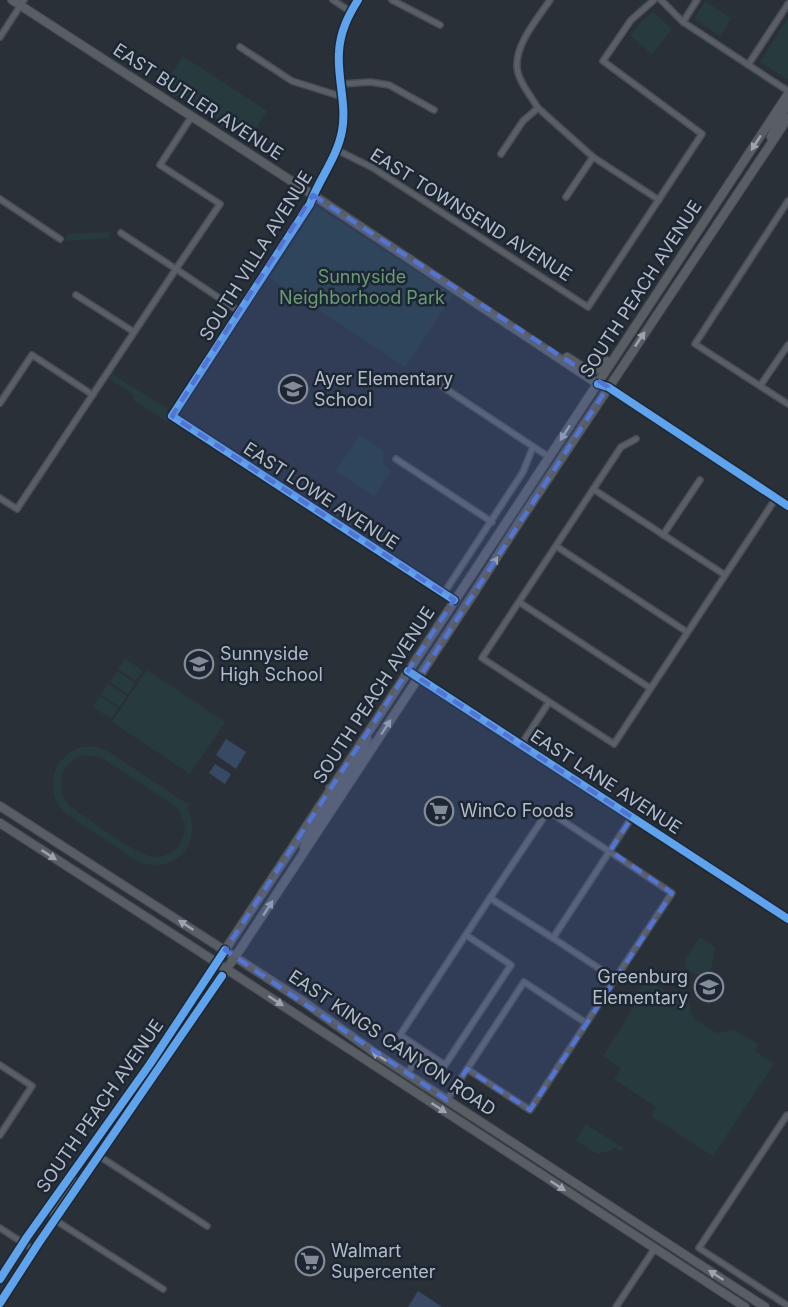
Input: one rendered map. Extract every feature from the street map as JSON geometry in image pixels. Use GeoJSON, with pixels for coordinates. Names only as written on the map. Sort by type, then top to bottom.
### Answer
{"type":"FeatureCollection","features":[{"type":"Feature","properties":{"kind":"main road","name":"EAST BUTLER AVENUE"},"geometry":{"type":"LineString","coordinates":[[12,0],[23,3],[598,384],[608,387],[788,506]]}},
{"type":"Feature","properties":{"kind":"main road","name":"SOUTH PEACH AVENUE"},"geometry":{"type":"LineString","coordinates":[[0,1279],[23,1242],[150,1064],[788,92]]}},
{"type":"Feature","properties":{"kind":"main road"},"geometry":{"type":"LineString","coordinates":[[750,175],[788,104]]}},
{"type":"Feature","properties":{"kind":"main road","name":"SOUTH PEACH AVENUE"},"geometry":{"type":"LineString","coordinates":[[0,1303],[54,1220],[236,957],[608,387],[788,118]]}},
{"type":"Feature","properties":{"kind":"main road"},"geometry":{"type":"LineString","coordinates":[[552,352],[566,356],[594,371],[603,367],[620,344],[626,340]]}},
{"type":"Feature","properties":{"kind":"main road"},"geometry":{"type":"LineString","coordinates":[[442,642],[441,637],[457,610],[458,604],[454,600]]}},
{"type":"Feature","properties":{"kind":"main road","name":"EAST LANE AVENUE"},"geometry":{"type":"LineString","coordinates":[[408,671],[788,919]]}},
{"type":"Feature","properties":{"kind":"main road"},"geometry":{"type":"LineString","coordinates":[[341,796],[338,787],[363,748],[371,726]]}},
{"type":"Feature","properties":{"kind":"main road"},"geometry":{"type":"LineString","coordinates":[[301,857],[309,833],[332,798],[333,793],[330,788]]}},
{"type":"Feature","properties":{"kind":"main road","name":"EAST KINGS CANYON ROAD"},"geometry":{"type":"LineString","coordinates":[[0,806],[236,957],[407,1074],[765,1307]]}},
{"type":"Feature","properties":{"kind":"main road","name":"EAST KINGS CANYON ROAD"},"geometry":{"type":"LineString","coordinates":[[0,823],[745,1307]]}},
{"type":"Feature","properties":{"kind":"main road"},"geometry":{"type":"LineString","coordinates":[[131,1110],[133,1098],[150,1071],[150,1064]]}},
{"type":"Feature","properties":{"kind":"main road"},"geometry":{"type":"LineString","coordinates":[[99,1156],[98,1148],[118,1119],[128,1095]]}},
{"type":"Feature","properties":{"kind":"main road"},"geometry":{"type":"LineString","coordinates":[[54,1220],[54,1210],[69,1188],[79,1165]]}},
{"type":"Feature","properties":{"kind":"street"},"geometry":{"type":"LineString","coordinates":[[333,0],[351,12]]}},
{"type":"Feature","properties":{"kind":"street","name":"SOUTH VILLA AVENUE"},"geometry":{"type":"LineString","coordinates":[[172,417],[303,216],[337,150],[343,127],[339,50],[343,30],[358,0]]}},
{"type":"Feature","properties":{"kind":"street"},"geometry":{"type":"LineString","coordinates":[[392,0],[440,24]]}},
{"type":"Feature","properties":{"kind":"street"},"geometry":{"type":"LineString","coordinates":[[550,0],[519,51],[517,67],[521,80],[538,108],[593,157],[659,200],[702,134],[603,61],[631,20],[654,0]]}},
{"type":"Feature","properties":{"kind":"street"},"geometry":{"type":"LineString","coordinates":[[661,0],[683,22],[788,92]]}},
{"type":"Feature","properties":{"kind":"street"},"geometry":{"type":"LineString","coordinates":[[683,22],[697,0]]}},
{"type":"Feature","properties":{"kind":"street"},"geometry":{"type":"LineString","coordinates":[[0,37],[23,3]]}},
{"type":"Feature","properties":{"kind":"street"},"geometry":{"type":"LineString","coordinates":[[748,65],[788,4]]}},
{"type":"Feature","properties":{"kind":"street"},"geometry":{"type":"LineString","coordinates":[[240,47],[292,81],[343,97]]}},
{"type":"Feature","properties":{"kind":"street"},"geometry":{"type":"LineString","coordinates":[[342,84],[370,82],[388,85],[434,110]]}},
{"type":"Feature","properties":{"kind":"street"},"geometry":{"type":"LineString","coordinates":[[501,154],[523,121],[538,108]]}},
{"type":"Feature","properties":{"kind":"street"},"geometry":{"type":"LineString","coordinates":[[0,498],[17,509],[220,204],[160,165],[192,116]]}},
{"type":"Feature","properties":{"kind":"street","name":"EAST TOWNSEND AVENUE"},"geometry":{"type":"LineString","coordinates":[[337,150],[373,168],[588,307],[659,200]]}},
{"type":"Feature","properties":{"kind":"street"},"geometry":{"type":"LineString","coordinates":[[566,197],[593,157]]}},
{"type":"Feature","properties":{"kind":"street"},"geometry":{"type":"LineString","coordinates":[[0,199],[60,239]]}},
{"type":"Feature","properties":{"kind":"street"},"geometry":{"type":"LineString","coordinates":[[788,201],[695,344],[788,404]]}},
{"type":"Feature","properties":{"kind":"street"},"geometry":{"type":"LineString","coordinates":[[121,233],[240,312]]}},
{"type":"Feature","properties":{"kind":"street"},"geometry":{"type":"LineString","coordinates":[[76,295],[134,332]]}},
{"type":"Feature","properties":{"kind":"street"},"geometry":{"type":"LineString","coordinates":[[760,386],[788,345]]}},
{"type":"Feature","properties":{"kind":"street"},"geometry":{"type":"LineString","coordinates":[[0,403],[32,355],[93,395]]}},
{"type":"Feature","properties":{"kind":"street"},"geometry":{"type":"LineString","coordinates":[[443,387],[549,458]]}},
{"type":"Feature","properties":{"kind":"street","name":"EAST LOWE AVENUE"},"geometry":{"type":"LineString","coordinates":[[172,417],[454,600]]}},
{"type":"Feature","properties":{"kind":"street"},"geometry":{"type":"LineString","coordinates":[[636,439],[621,447],[482,658],[614,744],[776,498]]}},
{"type":"Feature","properties":{"kind":"street","name":"SOUTH PEACH AVENUE"},"geometry":{"type":"LineString","coordinates":[[444,593],[523,472],[533,447]]}},
{"type":"Feature","properties":{"kind":"street"},"geometry":{"type":"LineString","coordinates":[[396,459],[492,522]]}},
{"type":"Feature","properties":{"kind":"street"},"geometry":{"type":"LineString","coordinates":[[663,535],[699,480]]}},
{"type":"Feature","properties":{"kind":"street"},"geometry":{"type":"LineString","coordinates":[[593,489],[725,575]]}},
{"type":"Feature","properties":{"kind":"street"},"geometry":{"type":"LineString","coordinates":[[556,546],[687,632]]}},
{"type":"Feature","properties":{"kind":"street"},"geometry":{"type":"LineString","coordinates":[[519,602],[650,688]]}},
{"type":"Feature","properties":{"kind":"street"},"geometry":{"type":"LineString","coordinates":[[521,745],[549,702]]}},
{"type":"Feature","properties":{"kind":"street"},"geometry":{"type":"LineString","coordinates":[[466,935],[511,965],[445,1065],[400,1035],[490,898],[548,811],[672,893],[530,1110],[467,1069]]}},
{"type":"Feature","properties":{"kind":"street"},"geometry":{"type":"LineString","coordinates":[[553,938],[632,817]]}},
{"type":"Feature","properties":{"kind":"street"},"geometry":{"type":"LineString","coordinates":[[490,898],[615,979]]}},
{"type":"Feature","properties":{"kind":"street"},"geometry":{"type":"LineString","coordinates":[[447,1100],[524,982],[586,1023]]}},
{"type":"Feature","properties":{"kind":"street"},"geometry":{"type":"LineString","coordinates":[[407,1074],[423,1050]]}},
{"type":"Feature","properties":{"kind":"street"},"geometry":{"type":"LineString","coordinates":[[0,1065],[32,1086],[0,1135]]}},
{"type":"Feature","properties":{"kind":"street"},"geometry":{"type":"LineString","coordinates":[[787,1115],[699,1248],[788,1306]]}},
{"type":"Feature","properties":{"kind":"street"},"geometry":{"type":"LineString","coordinates":[[99,1156],[207,1226]]}},
{"type":"Feature","properties":{"kind":"street"},"geometry":{"type":"LineString","coordinates":[[54,1220],[163,1289]]}},
{"type":"Feature","properties":{"kind":"street"},"geometry":{"type":"LineString","coordinates":[[0,1228],[34,1250]]}},
{"type":"Feature","properties":{"kind":"street"},"geometry":{"type":"LineString","coordinates":[[616,1307],[655,1248]]}},
{"type":"Feature","properties":{"kind":"highlighted area"},"geometry":{"type":"Polygon","coordinates":[[[313,195],[608,387],[419,678],[632,817],[610,851],[672,893],[530,1110],[467,1069],[447,1100],[225,950],[454,600],[172,416],[313,195]]]}},
{"type":"Feature","properties":{"kind":"green space"},"geometry":{"type":"Polygon","coordinates":[[[705,1],[731,18],[720,36],[694,19],[705,1]]]}},
{"type":"Feature","properties":{"kind":"green space"},"geometry":{"type":"Polygon","coordinates":[[[653,12],[672,29],[652,54],[630,36],[653,12]]]}},
{"type":"Feature","properties":{"kind":"green space"},"geometry":{"type":"Polygon","coordinates":[[[788,18],[788,78],[787,79],[760,62],[788,18]]]}},
{"type":"Feature","properties":{"kind":"green space"},"geometry":{"type":"Polygon","coordinates":[[[183,56],[267,111],[247,142],[163,87],[183,56]]]}},
{"type":"Feature","properties":{"kind":"green space","name":"Sunnyside Neighborhood Park"},"geometry":{"type":"Polygon","coordinates":[[[316,206],[453,295],[405,367],[270,278],[316,206]]]}},
{"type":"Feature","properties":{"kind":"green space"},"geometry":{"type":"Polygon","coordinates":[[[108,232],[110,238],[64,241],[68,234],[108,232]]]}},
{"type":"Feature","properties":{"kind":"green space"},"geometry":{"type":"Polygon","coordinates":[[[112,374],[168,409],[167,418],[171,424],[133,400],[135,396],[109,379],[112,374]]]}},
{"type":"Feature","properties":{"kind":"green space"},"geometry":{"type":"Polygon","coordinates":[[[360,435],[384,451],[383,463],[391,471],[374,496],[336,471],[360,435]]]}},
{"type":"Feature","properties":{"kind":"green space"},"geometry":{"type":"Polygon","coordinates":[[[125,658],[143,671],[136,681],[118,669],[125,658]]]}},
{"type":"Feature","properties":{"kind":"green space"},"geometry":{"type":"Polygon","coordinates":[[[147,670],[225,722],[190,774],[112,722],[147,670]]]}},
{"type":"Feature","properties":{"kind":"green space"},"geometry":{"type":"Polygon","coordinates":[[[117,671],[135,683],[128,694],[110,682],[117,671]]]}},
{"type":"Feature","properties":{"kind":"green space"},"geometry":{"type":"Polygon","coordinates":[[[108,684],[127,696],[120,707],[101,695],[108,684]]]}},
{"type":"Feature","properties":{"kind":"green space"},"geometry":{"type":"Polygon","coordinates":[[[100,696],[118,708],[111,719],[93,707],[100,696]]]}},
{"type":"Feature","properties":{"kind":"green space"},"geometry":{"type":"Polygon","coordinates":[[[82,747],[106,750],[189,805],[187,808],[192,833],[183,853],[175,860],[164,864],[152,865],[139,862],[69,816],[55,798],[53,777],[63,759],[82,747]],[[84,755],[69,763],[65,769],[61,784],[65,799],[70,806],[143,854],[155,857],[170,853],[181,842],[185,828],[184,820],[178,809],[102,758],[84,755]]]}},
{"type":"Feature","properties":{"kind":"green space"},"geometry":{"type":"Polygon","coordinates":[[[700,937],[715,947],[712,966],[708,972],[695,975],[686,968],[685,960],[700,937]]]}},
{"type":"Feature","properties":{"kind":"green space"},"geometry":{"type":"Polygon","coordinates":[[[646,978],[671,995],[675,990],[688,999],[693,1018],[717,1033],[734,1030],[758,1044],[755,1051],[774,1064],[713,1156],[651,1116],[656,1107],[614,1079],[621,1068],[603,1056],[640,997],[649,1003],[650,1001],[637,992],[646,978]]]}},
{"type":"Feature","properties":{"kind":"green space"},"geometry":{"type":"Polygon","coordinates":[[[586,1124],[623,1148],[621,1152],[614,1147],[612,1150],[597,1154],[576,1140],[586,1124]]]}},
{"type":"Feature","properties":{"kind":"water"},"geometry":{"type":"Polygon","coordinates":[[[226,739],[246,752],[236,769],[216,755],[226,739]]]}},
{"type":"Feature","properties":{"kind":"water"},"geometry":{"type":"Polygon","coordinates":[[[215,764],[231,774],[225,784],[209,773],[215,764]]]}},
{"type":"Feature","properties":{"kind":"water"},"geometry":{"type":"Polygon","coordinates":[[[418,1291],[442,1307],[408,1307],[418,1291]]]}},
{"type":"Feature","properties":{"kind":"cycle path"},"geometry":{"type":"LineString","coordinates":[[358,0],[345,24],[341,38],[339,62],[343,121],[340,141],[332,159],[310,204],[172,416],[454,600]]}},
{"type":"Feature","properties":{"kind":"cycle path"},"geometry":{"type":"LineString","coordinates":[[598,384],[608,387],[788,506]]}},
{"type":"Feature","properties":{"kind":"cycle path"},"geometry":{"type":"LineString","coordinates":[[408,671],[788,919]]}},
{"type":"Feature","properties":{"kind":"cycle path"},"geometry":{"type":"LineString","coordinates":[[0,1279],[27,1237],[150,1064],[225,950]]}},
{"type":"Feature","properties":{"kind":"cycle path"},"geometry":{"type":"LineString","coordinates":[[0,1303],[222,976]]}},
{"type":"Feature","properties":{"kind":"place","name":"Ayer Elementary School"},"geometry":{"type":"Point","coordinates":[293,389]}},
{"type":"Feature","properties":{"kind":"place","name":"Sunnyside High School"},"geometry":{"type":"Point","coordinates":[199,664]}},
{"type":"Feature","properties":{"kind":"place","name":"WinCo Foods"},"geometry":{"type":"Point","coordinates":[439,811]}},
{"type":"Feature","properties":{"kind":"place","name":"Greenburg Elementary"},"geometry":{"type":"Point","coordinates":[709,987]}},
{"type":"Feature","properties":{"kind":"place","name":"Walmart Supercenter"},"geometry":{"type":"Point","coordinates":[310,1261]}}]}
